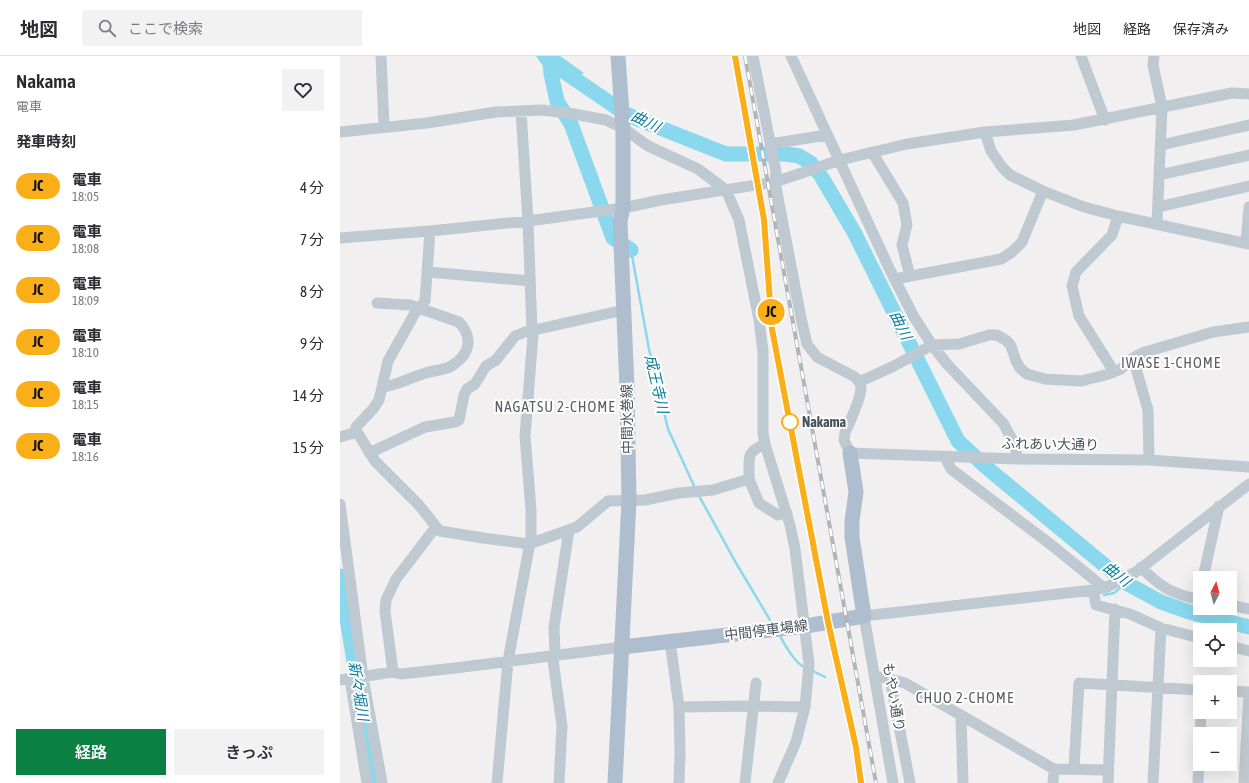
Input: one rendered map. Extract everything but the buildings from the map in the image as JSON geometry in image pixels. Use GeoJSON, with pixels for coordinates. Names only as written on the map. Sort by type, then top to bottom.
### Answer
{"type":"FeatureCollection","features":[{"type":"Feature","properties":{"kind":"main road","name":"中間水巻線"},"geometry":{"type":"LineString","coordinates":[[615,783],[629,500],[620,221],[623,208],[622,124],[618,56]]}},
{"type":"Feature","properties":{"kind":"main road"},"geometry":{"type":"LineString","coordinates":[[850,453],[856,492],[852,521],[852,537],[864,616]]}},
{"type":"Feature","properties":{"kind":"main road","name":"中間停車場線"},"geometry":{"type":"LineString","coordinates":[[622,647],[806,626],[864,616]]}},
{"type":"Feature","properties":{"kind":"street"},"geometry":{"type":"LineString","coordinates":[[382,56],[384,127]]}},
{"type":"Feature","properties":{"kind":"street"},"geometry":{"type":"LineString","coordinates":[[753,56],[779,178],[801,318],[807,344],[817,357],[855,377],[860,382],[861,388],[859,396],[844,440],[850,453]]}},
{"type":"Feature","properties":{"kind":"street"},"geometry":{"type":"LineString","coordinates":[[791,56],[914,317],[932,345],[962,381],[1003,423],[1014,443],[1018,459]]}},
{"type":"Feature","properties":{"kind":"street"},"geometry":{"type":"LineString","coordinates":[[1081,56],[1105,120]]}},
{"type":"Feature","properties":{"kind":"street"},"geometry":{"type":"LineString","coordinates":[[1154,56],[1153,65],[1162,107],[1157,224]]}},
{"type":"Feature","properties":{"kind":"street"},"geometry":{"type":"LineString","coordinates":[[340,238],[528,221],[623,208],[661,200],[726,190],[779,178],[840,160],[908,144],[985,132],[1074,125],[1105,120],[1232,93],[1249,94]]}},
{"type":"Feature","properties":{"kind":"street"},"geometry":{"type":"LineString","coordinates":[[340,132],[496,112],[542,110],[574,114],[622,124],[648,146],[698,169],[726,190],[739,220],[758,320],[762,352],[762,414],[765,444],[787,514],[795,549],[810,664],[805,707],[796,742],[778,783]]}},
{"type":"Feature","properties":{"kind":"street"},"geometry":{"type":"LineString","coordinates":[[497,783],[508,661],[531,537],[531,510],[525,436],[533,335],[521,111]]}},
{"type":"Feature","properties":{"kind":"street"},"geometry":{"type":"LineString","coordinates":[[1160,145],[1249,126]]}},
{"type":"Feature","properties":{"kind":"street"},"geometry":{"type":"LineString","coordinates":[[985,132],[991,151],[1002,167],[1010,175],[1043,191],[1084,207],[1118,216],[1248,243],[1249,207]]}},
{"type":"Feature","properties":{"kind":"street"},"geometry":{"type":"LineString","coordinates":[[771,145],[827,135]]}},
{"type":"Feature","properties":{"kind":"street"},"geometry":{"type":"LineString","coordinates":[[872,152],[903,203],[907,225],[902,245],[910,276]]}},
{"type":"Feature","properties":{"kind":"street"},"geometry":{"type":"LineString","coordinates":[[1159,175],[1249,155]]}},
{"type":"Feature","properties":{"kind":"street"},"geometry":{"type":"LineString","coordinates":[[1158,207],[1249,186]]}},
{"type":"Feature","properties":{"kind":"street"},"geometry":{"type":"LineString","coordinates":[[895,279],[1001,259],[1012,252],[1022,242],[1043,191]]}},
{"type":"Feature","properties":{"kind":"street"},"geometry":{"type":"LineString","coordinates":[[1114,371],[1079,316],[1072,286],[1076,272],[1112,235],[1118,216]]}},
{"type":"Feature","properties":{"kind":"street"},"geometry":{"type":"LineString","coordinates":[[430,231],[425,301],[418,308],[388,361],[379,400],[373,409],[356,427],[357,432],[369,453],[382,469],[418,504],[440,531],[529,544],[577,527],[608,501],[645,500],[679,493],[713,490],[749,480]]}},
{"type":"Feature","properties":{"kind":"street"},"geometry":{"type":"LineString","coordinates":[[428,272],[530,281]]}},
{"type":"Feature","properties":{"kind":"street"},"geometry":{"type":"LineString","coordinates":[[377,303],[410,305],[459,322],[468,335],[469,342],[468,348],[460,359],[451,367],[422,374],[390,386],[382,387]]}},
{"type":"Feature","properties":{"kind":"street"},"geometry":{"type":"LineString","coordinates":[[369,453],[425,427],[459,420],[464,395],[467,390],[475,384],[486,366],[496,360],[515,336],[524,332],[624,310]]}},
{"type":"Feature","properties":{"kind":"street"},"geometry":{"type":"LineString","coordinates":[[860,382],[894,366],[932,345],[959,344],[989,335],[997,335],[1007,341],[1011,346],[1020,368],[1027,374],[1035,377],[1058,380],[1081,380],[1109,374],[1121,369],[1142,352],[1213,332],[1249,327]]}},
{"type":"Feature","properties":{"kind":"street"},"geometry":{"type":"LineString","coordinates":[[1133,358],[1148,410],[1149,460]]}},
{"type":"Feature","properties":{"kind":"street"},"geometry":{"type":"LineString","coordinates":[[340,436],[357,432]]}},
{"type":"Feature","properties":{"kind":"street"},"geometry":{"type":"LineString","coordinates":[[765,444],[751,452],[749,457],[749,480],[760,503],[778,515],[787,514]]}},
{"type":"Feature","properties":{"kind":"street","name":"ふれあい大通り"},"geometry":{"type":"LineString","coordinates":[[850,453],[1018,459],[1149,460],[1249,466]]}},
{"type":"Feature","properties":{"kind":"street"},"geometry":{"type":"LineString","coordinates":[[945,456],[951,468],[1054,547],[1101,588]]}},
{"type":"Feature","properties":{"kind":"street"},"geometry":{"type":"LineString","coordinates":[[864,616],[1101,588],[1138,570],[1249,484]]}},
{"type":"Feature","properties":{"kind":"street"},"geometry":{"type":"LineString","coordinates":[[340,504],[354,678],[367,783]]}},
{"type":"Feature","properties":{"kind":"street"},"geometry":{"type":"LineString","coordinates":[[1205,571],[1219,506]]}},
{"type":"Feature","properties":{"kind":"street"},"geometry":{"type":"LineString","coordinates":[[393,672],[385,611],[386,600],[396,579],[432,532],[437,528]]}},
{"type":"Feature","properties":{"kind":"street"},"geometry":{"type":"LineString","coordinates":[[559,783],[562,726],[553,660],[555,655],[554,626],[569,530]]}},
{"type":"Feature","properties":{"kind":"street"},"geometry":{"type":"LineString","coordinates":[[1138,570],[1166,589],[1180,595],[1193,596]]}},
{"type":"Feature","properties":{"kind":"street"},"geometry":{"type":"LineString","coordinates":[[1101,588],[1096,604],[1130,614],[1160,628],[1193,636]]}},
{"type":"Feature","properties":{"kind":"street"},"geometry":{"type":"LineString","coordinates":[[1237,606],[1249,609]]}},
{"type":"Feature","properties":{"kind":"street"},"geometry":{"type":"LineString","coordinates":[[1108,783],[1115,609]]}},
{"type":"Feature","properties":{"kind":"street","name":"もやい通り"},"geometry":{"type":"LineString","coordinates":[[864,616],[893,783]]}},
{"type":"Feature","properties":{"kind":"street"},"geometry":{"type":"LineString","coordinates":[[1153,783],[1160,628]]}},
{"type":"Feature","properties":{"kind":"street"},"geometry":{"type":"LineString","coordinates":[[670,641],[679,707],[679,783]]}},
{"type":"Feature","properties":{"kind":"street"},"geometry":{"type":"LineString","coordinates":[[354,678],[393,672],[401,674],[622,647]]}},
{"type":"Feature","properties":{"kind":"street"},"geometry":{"type":"LineString","coordinates":[[1237,647],[1249,650]]}},
{"type":"Feature","properties":{"kind":"street"},"geometry":{"type":"LineString","coordinates":[[875,676],[905,683],[1054,769],[1074,768],[1108,770]]}},
{"type":"Feature","properties":{"kind":"street"},"geometry":{"type":"LineString","coordinates":[[354,678],[382,783]]}},
{"type":"Feature","properties":{"kind":"street"},"geometry":{"type":"LineString","coordinates":[[890,679],[910,783]]}},
{"type":"Feature","properties":{"kind":"street"},"geometry":{"type":"LineString","coordinates":[[745,783],[756,683]]}},
{"type":"Feature","properties":{"kind":"street"},"geometry":{"type":"LineString","coordinates":[[1074,768],[1079,683],[1193,690]]}},
{"type":"Feature","properties":{"kind":"street"},"geometry":{"type":"LineString","coordinates":[[1237,691],[1249,692],[1244,783]]}},
{"type":"Feature","properties":{"kind":"street"},"geometry":{"type":"LineString","coordinates":[[679,707],[805,707]]}},
{"type":"Feature","properties":{"kind":"street"},"geometry":{"type":"LineString","coordinates":[[961,716],[962,783]]}},
{"type":"Feature","properties":{"kind":"street"},"geometry":{"type":"LineString","coordinates":[[1198,783],[1201,719]]}},
{"type":"Feature","properties":{"kind":"street"},"geometry":{"type":"LineString","coordinates":[[1053,783],[1054,769]]}},
{"type":"Feature","properties":{"kind":"water"},"geometry":{"type":"Polygon","coordinates":[[[536,56],[560,56],[584,73],[570,81],[563,75],[558,80],[545,68],[536,56]]]}},
{"type":"Feature","properties":{"kind":"waterway","name":"曲川"},"geometry":{"type":"LineString","coordinates":[[545,56],[550,62],[626,114],[640,120],[726,154],[786,154],[799,156],[811,163],[821,176],[854,232],[958,441],[986,467],[1126,583],[1161,602],[1189,612],[1249,627]]}},
{"type":"Feature","properties":{"kind":"waterway","name":"成王寺川"},"geometry":{"type":"LineString","coordinates":[[550,62],[557,101],[571,124],[613,238],[631,250]]}},
{"type":"Feature","properties":{"kind":"waterway","name":"成王寺川"},"geometry":{"type":"LineString","coordinates":[[631,250],[649,349],[668,429],[695,488]]}},
{"type":"Feature","properties":{"kind":"waterway","name":"成王寺川"},"geometry":{"type":"LineString","coordinates":[[698,494],[736,563],[773,625]]}},
{"type":"Feature","properties":{"kind":"waterway","name":"新々堀川"},"geometry":{"type":"LineString","coordinates":[[340,576],[374,783]]}},
{"type":"Feature","properties":{"kind":"waterway"},"geometry":{"type":"LineString","coordinates":[[1104,595],[1114,593],[1126,583]]}},
{"type":"Feature","properties":{"kind":"waterway","name":"成王寺川"},"geometry":{"type":"LineString","coordinates":[[779,634],[794,659],[806,668]]}},
{"type":"Feature","properties":{"kind":"waterway","name":"成王寺川"},"geometry":{"type":"LineString","coordinates":[[811,670],[825,677]]}},
{"type":"Feature","properties":{"kind":"railway"},"geometry":{"type":"LineString","coordinates":[[735,56],[764,220],[772,329],[828,622],[856,747],[861,783]]}},
{"type":"Feature","properties":{"kind":"railway"},"geometry":{"type":"LineString","coordinates":[[745,56],[876,783]]}},
{"type":"Feature","properties":{"kind":"train","name":"JC"},"geometry":{"type":"LineString","coordinates":[[735,56],[755,162],[764,220],[772,329],[828,622],[856,747],[861,783]]}},
{"type":"Feature","properties":{"kind":"place","name":"Nakama"},"geometry":{"type":"Point","coordinates":[790,422]}},
{"type":"Feature","properties":{"kind":"district","name":"IWASE 1-CHOME"},"geometry":{"type":"Point","coordinates":[1171,362]}},
{"type":"Feature","properties":{"kind":"district","name":"NAGATSU 2-CHOME"},"geometry":{"type":"Point","coordinates":[555,406]}},
{"type":"Feature","properties":{"kind":"district","name":"CHUO 2-CHOME"},"geometry":{"type":"Point","coordinates":[965,697]}}]}
